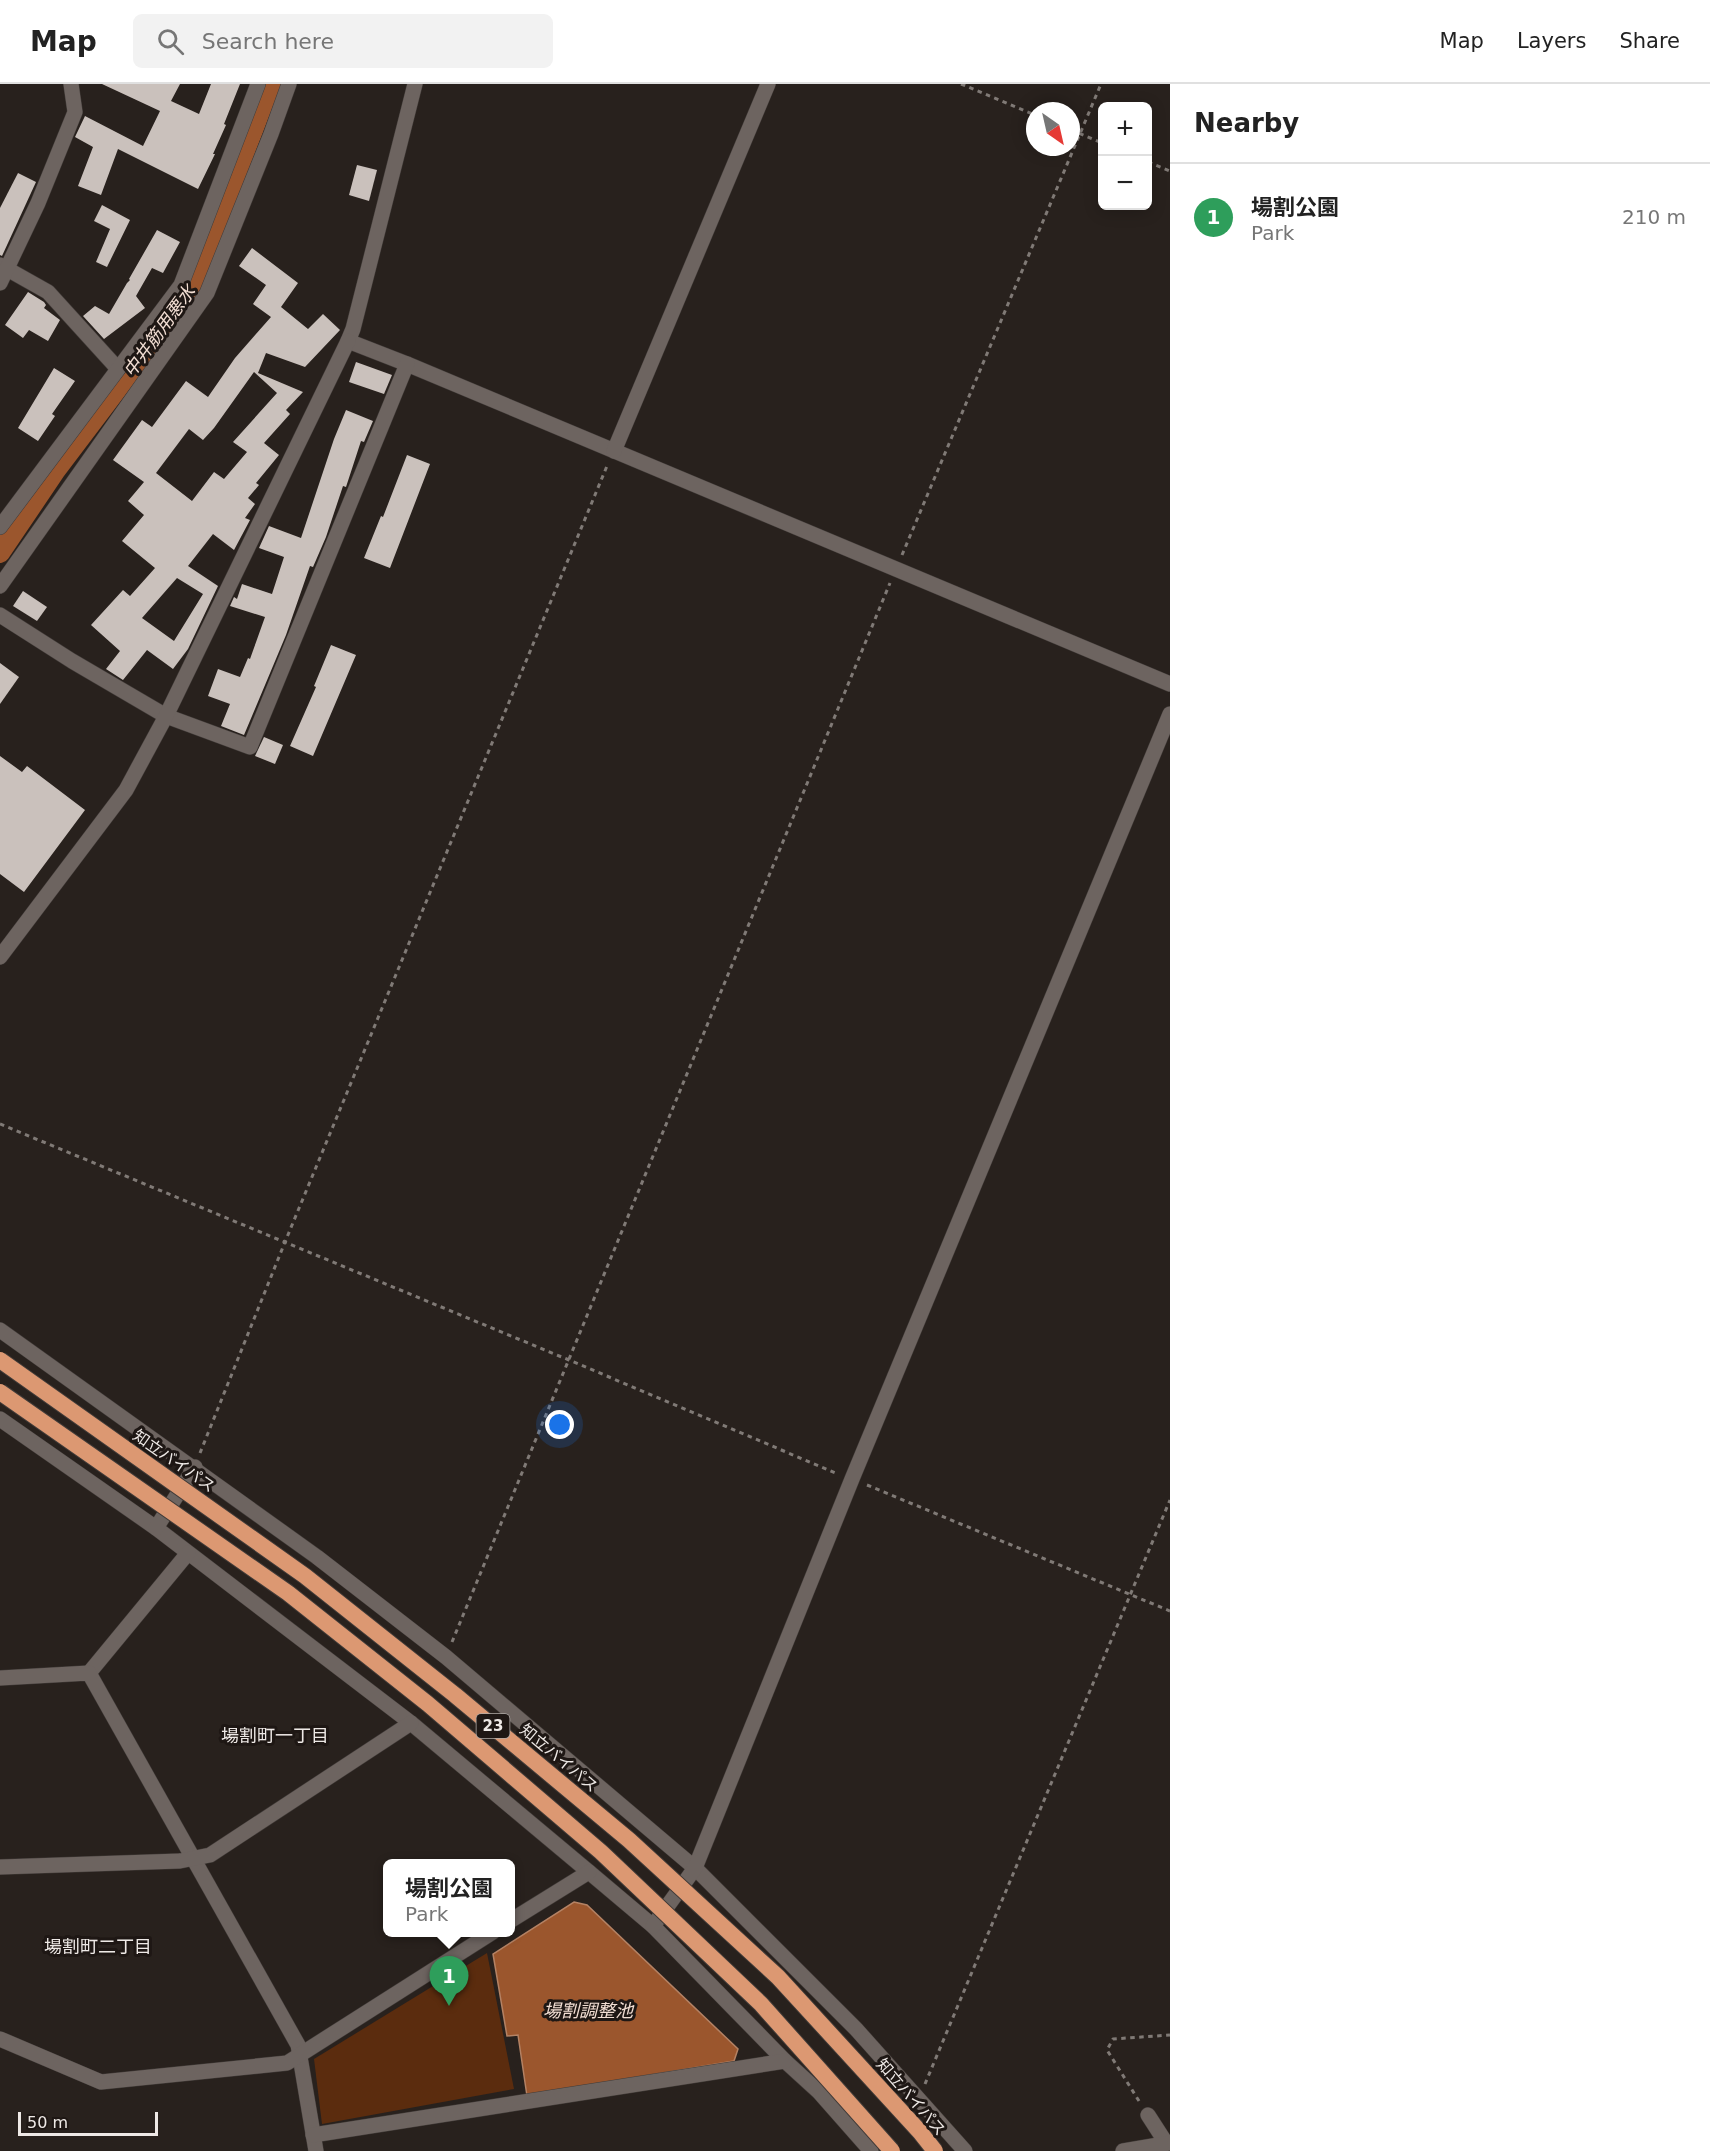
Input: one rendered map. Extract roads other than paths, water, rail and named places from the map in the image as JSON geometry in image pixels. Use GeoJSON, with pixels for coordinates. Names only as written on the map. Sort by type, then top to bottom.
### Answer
{"type":"FeatureCollection","features":[{"type":"Feature","properties":{"kind":"highway","name":"知立バイパス"},"geometry":{"type":"LineString","coordinates":[[0,1360],[305,1576],[455,1695],[620,1832],[778,1977],[920,2132],[934,2151]]}},
{"type":"Feature","properties":{"kind":"highway","name":"23"},"geometry":{"type":"LineString","coordinates":[[0,1392],[288,1593],[428,1704],[601,1852],[761,2004],[892,2151]]}},
{"type":"Feature","properties":{"kind":"street"},"geometry":{"type":"LineString","coordinates":[[71,84],[75,112],[38,203],[2,272],[48,292],[118,369]]}},
{"type":"Feature","properties":{"kind":"street"},"geometry":{"type":"LineString","coordinates":[[0,525],[181,285],[258,84]]}},
{"type":"Feature","properties":{"kind":"street"},"geometry":{"type":"LineString","coordinates":[[0,586],[207,293],[289,84]]}},
{"type":"Feature","properties":{"kind":"street"},"geometry":{"type":"LineString","coordinates":[[0,957],[126,790],[166,716],[348,341],[353,329],[415,84]]}},
{"type":"Feature","properties":{"kind":"street"},"geometry":{"type":"LineString","coordinates":[[614,451],[768,84]]}},
{"type":"Feature","properties":{"kind":"street"},"geometry":{"type":"LineString","coordinates":[[348,341],[1170,684]]}},
{"type":"Feature","properties":{"kind":"street"},"geometry":{"type":"LineString","coordinates":[[0,615],[72,661],[166,716],[250,747],[407,364]]}},
{"type":"Feature","properties":{"kind":"street"},"geometry":{"type":"LineString","coordinates":[[653,1926],[695,1868],[852,1479],[1170,714]]}},
{"type":"Feature","properties":{"kind":"street"},"geometry":{"type":"LineString","coordinates":[[0,1330],[195,1467],[317,1557],[446,1657],[695,1868],[920,2092],[965,2151]]}},
{"type":"Feature","properties":{"kind":"street"},"geometry":{"type":"LineString","coordinates":[[0,1419],[156,1528],[411,1723],[589,1872],[653,1926],[785,2061],[819,2092],[871,2151]]}},
{"type":"Feature","properties":{"kind":"street"},"geometry":{"type":"LineString","coordinates":[[156,1528],[195,1467]]}},
{"type":"Feature","properties":{"kind":"street"},"geometry":{"type":"LineString","coordinates":[[0,1678],[89,1673],[188,1553]]}},
{"type":"Feature","properties":{"kind":"street"},"geometry":{"type":"LineString","coordinates":[[89,1673],[298,2045],[316,2151]]}},
{"type":"Feature","properties":{"kind":"street"},"geometry":{"type":"LineString","coordinates":[[0,1867],[193,1859],[210,1855],[411,1723]]}},
{"type":"Feature","properties":{"kind":"street"},"geometry":{"type":"LineString","coordinates":[[515,1918],[589,1872]]}},
{"type":"Feature","properties":{"kind":"street"},"geometry":{"type":"LineString","coordinates":[[0,2039],[100,2082],[287,2063],[485,1937]]}},
{"type":"Feature","properties":{"kind":"street"},"geometry":{"type":"LineString","coordinates":[[313,2135],[785,2061]]}},
{"type":"Feature","properties":{"kind":"street"},"geometry":{"type":"LineString","coordinates":[[1123,2151],[1168,2143],[1148,2115]]}},
{"type":"Feature","properties":{"kind":"water","name":"場割調整池"},"geometry":{"type":"Polygon","coordinates":[[[574,1902],[587,1905],[738,2049],[734,2061],[527,2096],[518,2035],[507,2036],[493,1954],[574,1902]]]}},
{"type":"Feature","properties":{"kind":"waterway","name":"中井筋用悪水"},"geometry":{"type":"LineString","coordinates":[[0,553],[56,470],[190,293],[271,84]]}},
{"type":"Feature","properties":{"kind":"place","name":"場割公園"},"geometry":{"type":"Point","coordinates":[449,2006]}},
{"type":"Feature","properties":{"kind":"district","name":"場割町一丁目"},"geometry":{"type":"Point","coordinates":[275,1735]}},
{"type":"Feature","properties":{"kind":"district","name":"場割町二丁目"},"geometry":{"type":"Point","coordinates":[98,1946]}}]}
